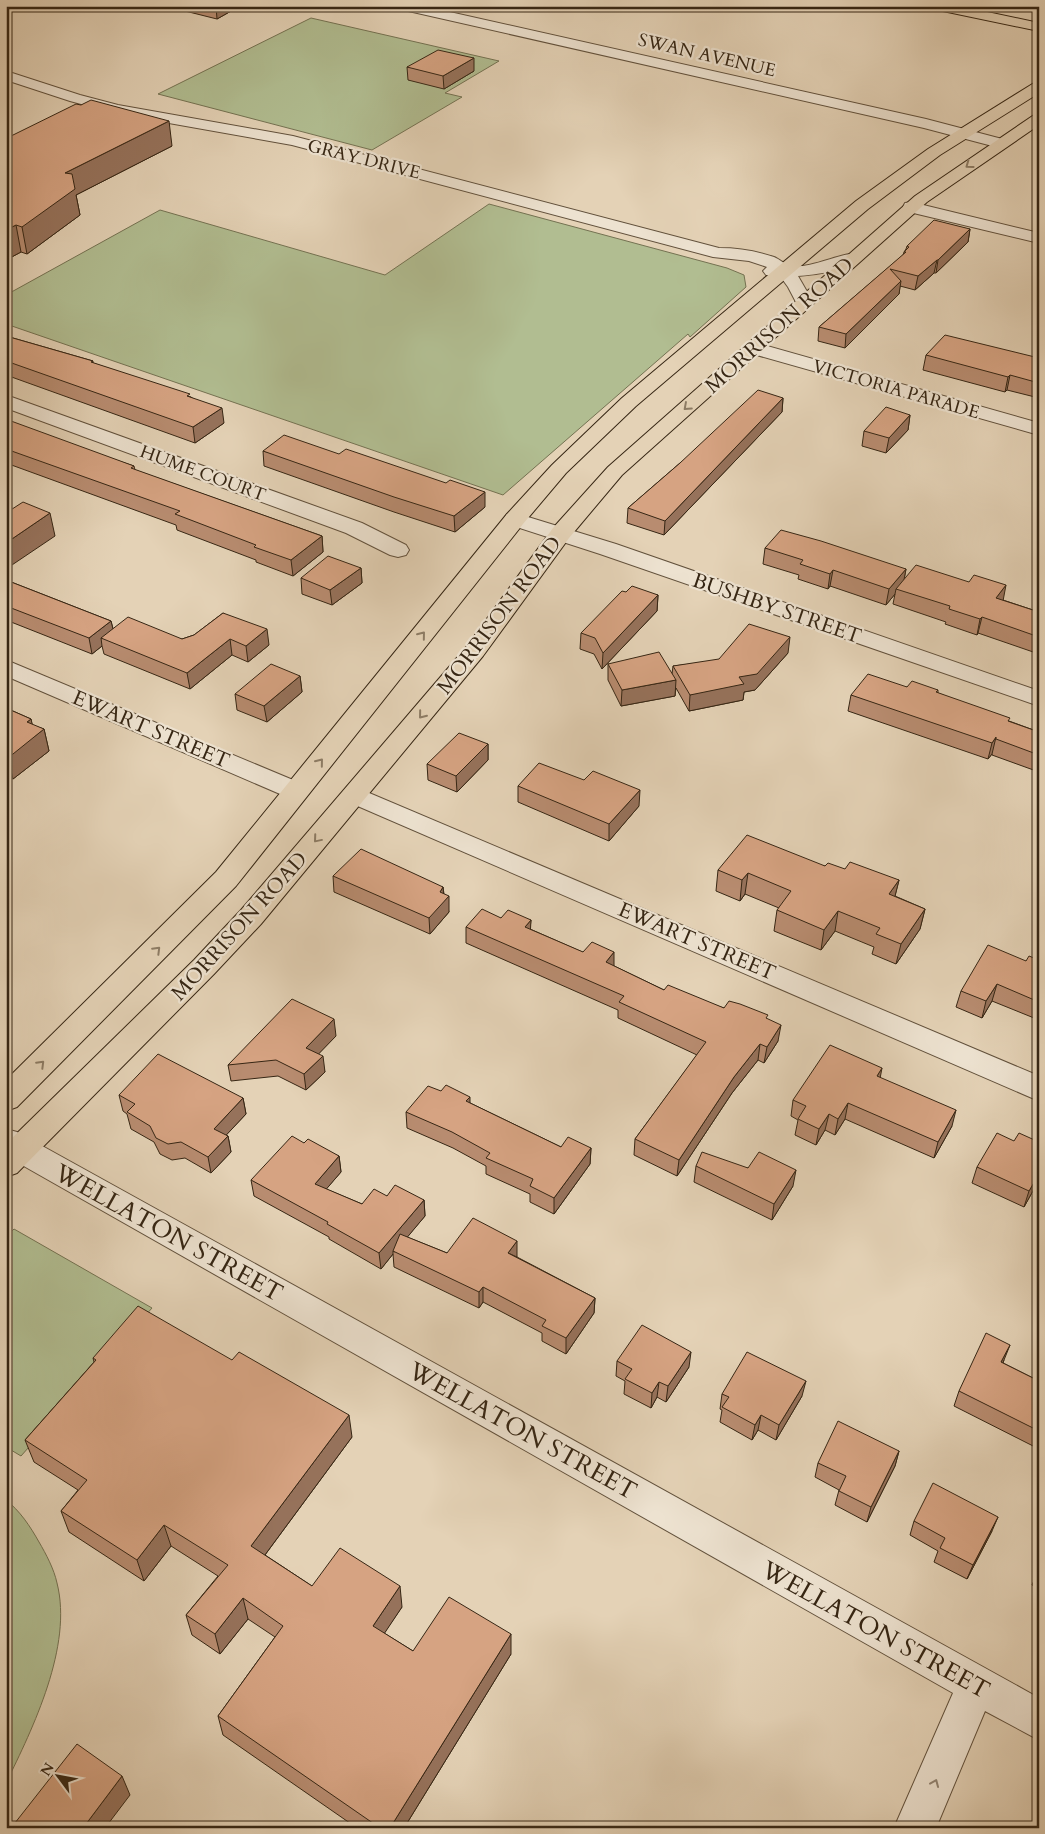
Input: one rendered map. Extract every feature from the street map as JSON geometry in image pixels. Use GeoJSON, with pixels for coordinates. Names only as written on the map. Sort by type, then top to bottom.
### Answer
{"type":"FeatureCollection","features":[{"type":"Feature","properties":{"kind":"main road"},"geometry":{"type":"LineString","coordinates":[[938,6],[1039,28]]}},
{"type":"Feature","properties":{"kind":"main road","name":"MORRISON ROAD"},"geometry":{"type":"LineString","coordinates":[[6,1099],[226,879],[559,468],[630,402],[869,199],[906,171],[963,133],[1039,86]]}},
{"type":"Feature","properties":{"kind":"main road","name":"MORRISON ROAD"},"geometry":{"type":"LineString","coordinates":[[11,1151],[204,967],[251,916],[475,650],[561,533],[615,471],[912,207],[1000,142],[1039,118]]}},
{"type":"Feature","properties":{"kind":"street","name":"SWAN AVENUE"},"geometry":{"type":"LineString","coordinates":[[404,6],[1000,142]]}},
{"type":"Feature","properties":{"kind":"street","name":"GRAY DRIVE"},"geometry":{"type":"LineString","coordinates":[[6,75],[75,98],[118,109],[293,141],[719,253],[734,254],[771,263],[778,265],[797,285],[804,302]]}},
{"type":"Feature","properties":{"kind":"street"},"geometry":{"type":"LineString","coordinates":[[912,207],[1039,238]]}},
{"type":"Feature","properties":{"kind":"street","name":"GRAY DRIVE"},"geometry":{"type":"LineString","coordinates":[[783,271],[806,271],[832,267],[854,258]]}},
{"type":"Feature","properties":{"kind":"street","name":"VICTORIA PARADE"},"geometry":{"type":"LineString","coordinates":[[753,348],[1039,429]]}},
{"type":"Feature","properties":{"kind":"street","name":"HUME COURT"},"geometry":{"type":"LineString","coordinates":[[6,401],[354,528],[398,550]]}},
{"type":"Feature","properties":{"kind":"street","name":"BUSHBY STREET"},"geometry":{"type":"LineString","coordinates":[[515,520],[561,533],[1039,699]]}},
{"type":"Feature","properties":{"kind":"street","name":"EWART STREET"},"geometry":{"type":"LineString","coordinates":[[6,666],[296,792]]}},
{"type":"Feature","properties":{"kind":"street","name":"EWART STREET"},"geometry":{"type":"LineString","coordinates":[[354,795],[1039,1089]]}},
{"type":"Feature","properties":{"kind":"street","name":"WELLATON STREET"},"geometry":{"type":"LineString","coordinates":[[11,1151],[1039,1720]]}},
{"type":"Feature","properties":{"kind":"street"},"geometry":{"type":"LineString","coordinates":[[915,1828],[976,1685]]}},
{"type":"Feature","properties":{"kind":"green space"},"geometry":{"type":"Polygon","coordinates":[[[311,18],[499,61],[445,93],[462,97],[372,150],[158,94],[311,18]]]}},
{"type":"Feature","properties":{"kind":"green space"},"geometry":{"type":"Polygon","coordinates":[[[489,204],[727,268],[744,275],[746,287],[690,337],[688,334],[503,495],[6,324],[6,295],[160,210],[385,275],[489,204]]]}},
{"type":"Feature","properties":{"kind":"green space"},"geometry":{"type":"Polygon","coordinates":[[[14,1229],[152,1308],[21,1456],[6,1447],[6,1237],[14,1229]]]}},
{"type":"Feature","properties":{"kind":"green space"},"geometry":{"type":"Polygon","coordinates":[[[6,1500],[24,1519],[47,1557],[56,1578],[61,1607],[60,1633],[48,1686],[28,1737],[6,1783],[6,1500]]]}},
{"type":"Feature","properties":{"kind":"building"},"geometry":{"type":"Polygon","coordinates":[[[438,50],[474,58],[443,76],[407,67],[438,50]]]}},
{"type":"Feature","properties":{"kind":"building"},"geometry":{"type":"Polygon","coordinates":[[[91,100],[169,121],[65,173],[72,174],[75,189],[22,227],[16,225],[6,230],[6,137],[76,104],[81,105],[91,100]]]}},
{"type":"Feature","properties":{"kind":"building"},"geometry":{"type":"Polygon","coordinates":[[[934,220],[970,229],[938,260],[918,276],[890,269],[901,281],[846,334],[819,327],[906,252],[904,252],[909,247],[907,246],[934,220]]]}},
{"type":"Feature","properties":{"kind":"building"},"geometry":{"type":"Polygon","coordinates":[[[945,335],[1039,358],[1039,383],[1010,375],[1008,377],[926,355],[945,335]]]}},
{"type":"Feature","properties":{"kind":"building"},"geometry":{"type":"Polygon","coordinates":[[[6,336],[93,361],[91,362],[190,394],[187,396],[222,408],[193,427],[6,361],[6,336]]]}},
{"type":"Feature","properties":{"kind":"building"},"geometry":{"type":"Polygon","coordinates":[[[758,390],[783,398],[665,521],[628,508],[680,463],[758,390]]]}},
{"type":"Feature","properties":{"kind":"building"},"geometry":{"type":"Polygon","coordinates":[[[886,407],[910,415],[889,438],[864,431],[886,407]]]}},
{"type":"Feature","properties":{"kind":"building"},"geometry":{"type":"Polygon","coordinates":[[[11,421],[134,466],[131,468],[322,536],[291,560],[254,547],[256,545],[175,514],[180,511],[6,449],[6,424],[11,421]]]}},
{"type":"Feature","properties":{"kind":"building"},"geometry":{"type":"Polygon","coordinates":[[[284,435],[339,454],[346,449],[446,483],[450,480],[485,492],[454,516],[263,451],[284,435]]]}},
{"type":"Feature","properties":{"kind":"building"},"geometry":{"type":"Polygon","coordinates":[[[23,502],[50,513],[6,543],[6,513],[23,502]]]}},
{"type":"Feature","properties":{"kind":"building"},"geometry":{"type":"Polygon","coordinates":[[[781,530],[906,569],[889,589],[833,570],[830,574],[800,564],[803,560],[765,548],[781,530]]]}},
{"type":"Feature","properties":{"kind":"building"},"geometry":{"type":"Polygon","coordinates":[[[328,556],[361,568],[330,590],[301,578],[328,556]]]}},
{"type":"Feature","properties":{"kind":"building"},"geometry":{"type":"Polygon","coordinates":[[[916,565],[969,582],[974,575],[1006,585],[996,598],[1039,612],[1039,637],[982,617],[980,619],[949,609],[950,606],[896,589],[916,565]]]}},
{"type":"Feature","properties":{"kind":"building"},"geometry":{"type":"Polygon","coordinates":[[[6,580],[111,621],[89,638],[6,606],[6,580]]]}},
{"type":"Feature","properties":{"kind":"building"},"geometry":{"type":"Polygon","coordinates":[[[632,586],[658,595],[603,653],[595,638],[581,633],[622,591],[626,592],[632,586]]]}},
{"type":"Feature","properties":{"kind":"building"},"geometry":{"type":"Polygon","coordinates":[[[223,613],[267,629],[246,646],[230,639],[187,673],[101,638],[128,617],[182,639],[194,635],[223,613]]]}},
{"type":"Feature","properties":{"kind":"building"},"geometry":{"type":"Polygon","coordinates":[[[749,624],[790,637],[757,674],[739,677],[744,684],[690,695],[673,666],[719,659],[749,624]]]}},
{"type":"Feature","properties":{"kind":"building"},"geometry":{"type":"Polygon","coordinates":[[[659,652],[676,680],[622,690],[608,664],[659,652]]]}},
{"type":"Feature","properties":{"kind":"building"},"geometry":{"type":"Polygon","coordinates":[[[271,664],[300,676],[264,706],[235,694],[271,664]]]}},
{"type":"Feature","properties":{"kind":"building"},"geometry":{"type":"Polygon","coordinates":[[[868,674],[907,687],[912,681],[938,690],[936,692],[1010,718],[1008,721],[1039,732],[1039,755],[996,739],[996,737],[992,743],[851,695],[868,674]]]}},
{"type":"Feature","properties":{"kind":"building"},"geometry":{"type":"Polygon","coordinates":[[[6,708],[31,719],[27,722],[44,729],[8,758],[6,757],[6,708]]]}},
{"type":"Feature","properties":{"kind":"building"},"geometry":{"type":"Polygon","coordinates":[[[459,733],[488,744],[456,776],[427,764],[459,733]]]}},
{"type":"Feature","properties":{"kind":"building"},"geometry":{"type":"Polygon","coordinates":[[[539,763],[584,780],[593,771],[640,790],[609,824],[518,786],[539,763]]]}},
{"type":"Feature","properties":{"kind":"building"},"geometry":{"type":"Polygon","coordinates":[[[747,835],[825,866],[828,863],[845,869],[850,862],[899,880],[889,894],[925,909],[901,944],[876,934],[880,928],[838,911],[824,930],[777,910],[791,891],[748,873],[742,880],[718,870],[747,835]]]}},
{"type":"Feature","properties":{"kind":"building"},"geometry":{"type":"Polygon","coordinates":[[[361,849],[443,887],[440,892],[449,896],[429,918],[333,876],[361,849]]]}},
{"type":"Feature","properties":{"kind":"building"},"geometry":{"type":"Polygon","coordinates":[[[482,909],[501,918],[508,910],[531,920],[525,927],[583,952],[592,942],[614,952],[606,962],[664,990],[668,985],[724,1008],[729,1001],[740,1004],[768,1015],[766,1018],[781,1025],[767,1047],[760,1044],[734,1077],[679,1160],[635,1139],[706,1042],[619,1002],[624,996],[466,927],[482,909]]]}},
{"type":"Feature","properties":{"kind":"building"},"geometry":{"type":"Polygon","coordinates":[[[988,945],[1026,961],[1029,956],[1039,960],[1039,1002],[997,984],[986,1001],[961,991],[988,945]]]}},
{"type":"Feature","properties":{"kind":"building"},"geometry":{"type":"Polygon","coordinates":[[[292,999],[334,1019],[306,1048],[323,1056],[304,1074],[276,1060],[228,1065],[292,999]]]}},
{"type":"Feature","properties":{"kind":"building"},"geometry":{"type":"Polygon","coordinates":[[[830,1045],[882,1068],[877,1076],[956,1110],[938,1142],[848,1103],[838,1119],[829,1114],[819,1129],[798,1119],[806,1106],[793,1100],[830,1045]]]}},
{"type":"Feature","properties":{"kind":"building"},"geometry":{"type":"Polygon","coordinates":[[[158,1054],[243,1098],[214,1129],[228,1136],[208,1157],[181,1142],[168,1144],[156,1138],[150,1126],[127,1112],[135,1104],[119,1095],[158,1054]]]}},
{"type":"Feature","properties":{"kind":"building"},"geometry":{"type":"Polygon","coordinates":[[[446,1085],[470,1097],[466,1101],[561,1147],[568,1137],[591,1148],[554,1198],[530,1186],[533,1179],[486,1158],[490,1153],[452,1132],[406,1112],[428,1086],[441,1091],[446,1085]]]}},
{"type":"Feature","properties":{"kind":"building"},"geometry":{"type":"Polygon","coordinates":[[[997,1133],[1014,1141],[1019,1133],[1039,1142],[1037,1149],[1039,1150],[1039,1174],[1029,1191],[977,1167],[997,1133]]]}},
{"type":"Feature","properties":{"kind":"building"},"geometry":{"type":"Polygon","coordinates":[[[292,1136],[304,1143],[308,1139],[339,1156],[315,1184],[362,1204],[374,1189],[387,1196],[395,1185],[424,1200],[379,1253],[327,1224],[328,1222],[251,1180],[292,1136]]]}},
{"type":"Feature","properties":{"kind":"building"},"geometry":{"type":"Polygon","coordinates":[[[702,1152],[748,1168],[759,1152],[796,1170],[774,1204],[696,1166],[702,1152]]]}},
{"type":"Feature","properties":{"kind":"building"},"geometry":{"type":"Polygon","coordinates":[[[473,1218],[517,1241],[508,1253],[595,1298],[566,1338],[542,1326],[546,1320],[483,1287],[479,1292],[393,1251],[400,1234],[447,1253],[473,1218]]]}},
{"type":"Feature","properties":{"kind":"building"},"geometry":{"type":"Polygon","coordinates":[[[138,1306],[232,1360],[239,1352],[349,1415],[251,1546],[312,1586],[340,1548],[400,1586],[373,1626],[413,1651],[449,1597],[511,1634],[390,1828],[380,1828],[218,1716],[283,1626],[243,1598],[215,1634],[186,1615],[228,1565],[164,1525],[137,1560],[61,1511],[87,1480],[25,1440],[96,1360],[93,1358],[138,1306]]]}},
{"type":"Feature","properties":{"kind":"building"},"geometry":{"type":"Polygon","coordinates":[[[642,1325],[691,1352],[668,1386],[659,1382],[652,1393],[625,1379],[632,1369],[617,1361],[642,1325]]]}},
{"type":"Feature","properties":{"kind":"building"},"geometry":{"type":"Polygon","coordinates":[[[986,1333],[1010,1345],[1001,1362],[1039,1381],[1039,1431],[959,1391],[986,1333]]]}},
{"type":"Feature","properties":{"kind":"building"},"geometry":{"type":"Polygon","coordinates":[[[747,1352],[806,1381],[779,1425],[761,1415],[755,1425],[722,1407],[729,1397],[722,1394],[747,1352]]]}},
{"type":"Feature","properties":{"kind":"building"},"geometry":{"type":"Polygon","coordinates":[[[838,1421],[899,1451],[871,1507],[839,1491],[846,1476],[818,1463],[838,1421]]]}},
{"type":"Feature","properties":{"kind":"building"},"geometry":{"type":"Polygon","coordinates":[[[933,1483],[998,1517],[973,1565],[940,1548],[945,1538],[914,1521],[933,1483]]]}},
{"type":"Feature","properties":{"kind":"building"},"geometry":{"type":"Polygon","coordinates":[[[77,1744],[122,1776],[83,1828],[11,1828],[77,1744]]]}}]}
